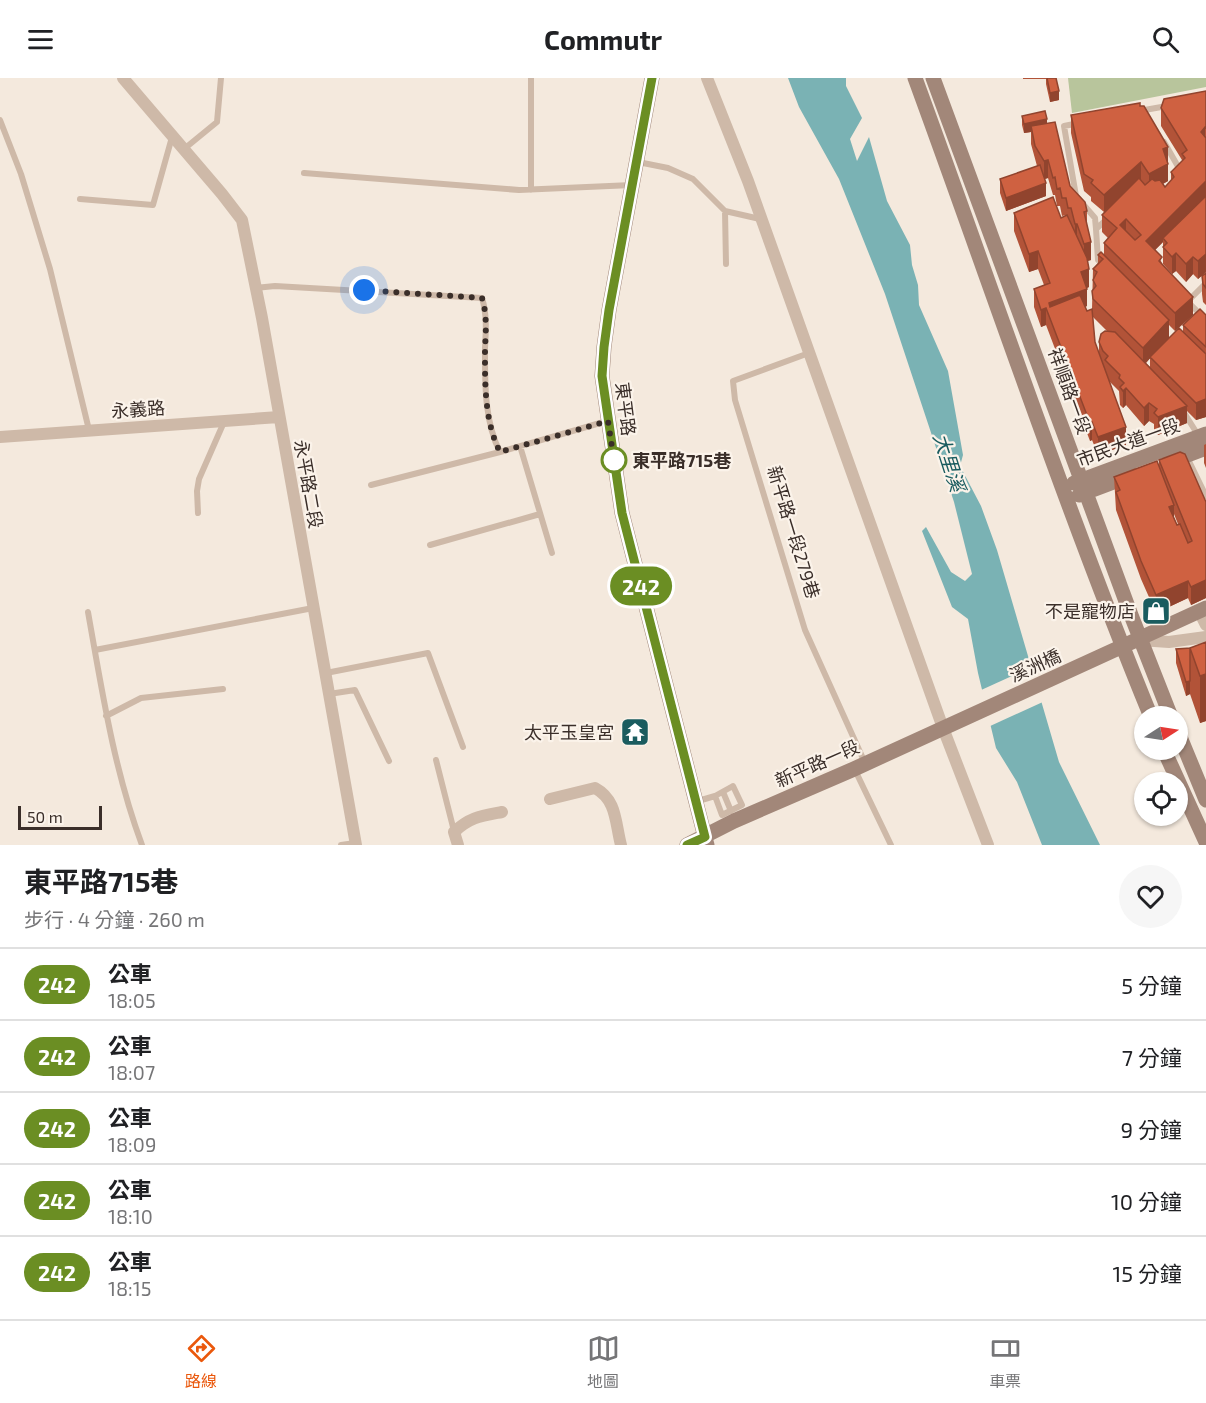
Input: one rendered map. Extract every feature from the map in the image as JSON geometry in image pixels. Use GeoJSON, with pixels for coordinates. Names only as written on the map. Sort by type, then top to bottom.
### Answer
{"type":"FeatureCollection","features":[{"type":"Feature","properties":{"kind":"street","name":"永平路二段"},"geometry":{"type":"LineString","coordinates":[[123,78],[242,220],[356,844]]}},
{"type":"Feature","properties":{"kind":"street","name":"東平路"},"geometry":{"type":"LineString","coordinates":[[652,78],[604,347],[602,376],[622,513],[706,841]]}},
{"type":"Feature","properties":{"kind":"street"},"geometry":{"type":"LineString","coordinates":[[707,78],[762,219],[865,513],[988,845]]}},
{"type":"Feature","properties":{"kind":"street"},"geometry":{"type":"LineString","coordinates":[[915,78],[1065,493],[1146,706]]}},
{"type":"Feature","properties":{"kind":"street","name":"祥順路一段"},"geometry":{"type":"LineString","coordinates":[[933,78],[1140,640],[1167,706]]}},
{"type":"Feature","properties":{"kind":"street","name":"永義路"},"geometry":{"type":"LineString","coordinates":[[0,437],[279,417]]}},
{"type":"Feature","properties":{"kind":"street","name":"市民大道一段"},"geometry":{"type":"LineString","coordinates":[[1065,493],[1204,442]]}},
{"type":"Feature","properties":{"kind":"street","name":"溪洲橋"},"geometry":{"type":"LineString","coordinates":[[963,719],[1122,647],[1204,615]]}},
{"type":"Feature","properties":{"kind":"street"},"geometry":{"type":"LineString","coordinates":[[1140,640],[1169,642],[1206,637]]}},
{"type":"Feature","properties":{"kind":"street","name":"新平路一段"},"geometry":{"type":"LineString","coordinates":[[687,845],[706,841],[734,820],[860,767],[963,719]]}},
{"type":"Feature","properties":{"kind":"street"},"geometry":{"type":"LineString","coordinates":[[1188,756],[1206,800]]}},
{"type":"Feature","properties":{"kind":"street"},"geometry":{"type":"LineString","coordinates":[[1169,760],[1206,842]]}},
{"type":"Feature","properties":{"kind":"street"},"geometry":{"type":"LineString","coordinates":[[550,799],[595,788],[604,793],[610,800],[621,845]]}},
{"type":"Feature","properties":{"kind":"street"},"geometry":{"type":"LineString","coordinates":[[458,845],[454,832],[470,819],[502,812]]}},
{"type":"Feature","properties":{"kind":"lane"},"geometry":{"type":"LineString","coordinates":[[184,149],[217,122],[221,78]]}},
{"type":"Feature","properties":{"kind":"lane"},"geometry":{"type":"LineString","coordinates":[[531,78],[531,190]]}},
{"type":"Feature","properties":{"kind":"lane"},"geometry":{"type":"LineString","coordinates":[[1136,112],[1176,104]]}},
{"type":"Feature","properties":{"kind":"lane"},"geometry":{"type":"LineString","coordinates":[[1146,110],[1152,120]]}},
{"type":"Feature","properties":{"kind":"lane"},"geometry":{"type":"LineString","coordinates":[[0,120],[21,174],[50,269],[89,431]]}},
{"type":"Feature","properties":{"kind":"lane"},"geometry":{"type":"LineString","coordinates":[[1084,122],[1064,126],[1076,196],[1095,218],[1098,260],[1105,268]]}},
{"type":"Feature","properties":{"kind":"lane"},"geometry":{"type":"LineString","coordinates":[[80,199],[153,205],[172,135]]}},
{"type":"Feature","properties":{"kind":"lane"},"geometry":{"type":"LineString","coordinates":[[1163,140],[1180,170]]}},
{"type":"Feature","properties":{"kind":"lane"},"geometry":{"type":"LineString","coordinates":[[637,162],[669,168],[693,179],[725,211],[762,219]]}},
{"type":"Feature","properties":{"kind":"lane"},"geometry":{"type":"LineString","coordinates":[[304,173],[531,190],[633,185]]}},
{"type":"Feature","properties":{"kind":"lane"},"geometry":{"type":"LineString","coordinates":[[725,211],[726,264]]}},
{"type":"Feature","properties":{"kind":"lane"},"geometry":{"type":"LineString","coordinates":[[1096,230],[1111,215]]}},
{"type":"Feature","properties":{"kind":"lane"},"geometry":{"type":"LineString","coordinates":[[1187,302],[1206,283]]}},
{"type":"Feature","properties":{"kind":"lane"},"geometry":{"type":"LineString","coordinates":[[255,288],[286,286],[482,298],[486,310],[485,385],[493,438],[500,452]]}},
{"type":"Feature","properties":{"kind":"lane"},"geometry":{"type":"LineString","coordinates":[[1180,293],[1206,320]]}},
{"type":"Feature","properties":{"kind":"lane","name":"新平路一段279巷"},"geometry":{"type":"LineString","coordinates":[[809,353],[733,381],[735,400],[806,630],[860,767]]}},
{"type":"Feature","properties":{"kind":"lane"},"geometry":{"type":"LineString","coordinates":[[1178,406],[1186,414],[1204,442]]}},
{"type":"Feature","properties":{"kind":"lane"},"geometry":{"type":"LineString","coordinates":[[198,513],[199,479],[224,421]]}},
{"type":"Feature","properties":{"kind":"lane"},"geometry":{"type":"LineString","coordinates":[[371,485],[608,421]]}},
{"type":"Feature","properties":{"kind":"lane"},"geometry":{"type":"LineString","coordinates":[[520,446],[552,553]]}},
{"type":"Feature","properties":{"kind":"lane"},"geometry":{"type":"LineString","coordinates":[[1184,449],[1206,496]]}},
{"type":"Feature","properties":{"kind":"lane"},"geometry":{"type":"LineString","coordinates":[[430,545],[540,514]]}},
{"type":"Feature","properties":{"kind":"lane"},"geometry":{"type":"LineString","coordinates":[[95,650],[313,608]]}},
{"type":"Feature","properties":{"kind":"lane"},"geometry":{"type":"LineString","coordinates":[[88,612],[106,716],[127,802],[142,845]]}},
{"type":"Feature","properties":{"kind":"lane"},"geometry":{"type":"LineString","coordinates":[[325,673],[428,653],[463,747]]}},
{"type":"Feature","properties":{"kind":"lane"},"geometry":{"type":"LineString","coordinates":[[106,716],[141,698],[223,689]]}},
{"type":"Feature","properties":{"kind":"lane"},"geometry":{"type":"LineString","coordinates":[[329,694],[355,690],[389,761]]}},
{"type":"Feature","properties":{"kind":"lane"},"geometry":{"type":"LineString","coordinates":[[436,760],[454,832]]}},
{"type":"Feature","properties":{"kind":"lane"},"geometry":{"type":"LineString","coordinates":[[860,767],[891,845]]}},
{"type":"Feature","properties":{"kind":"lane"},"geometry":{"type":"LineString","coordinates":[[696,801],[715,796],[733,786],[742,806],[722,814],[715,796]]}},
{"type":"Feature","properties":{"kind":"lane"},"geometry":{"type":"LineString","coordinates":[[723,792],[731,811]]}},
{"type":"Feature","properties":{"kind":"lane"},"geometry":{"type":"LineString","coordinates":[[341,845],[356,844]]}},
{"type":"Feature","properties":{"kind":"green space"},"geometry":{"type":"Polygon","coordinates":[[[1068,78],[1206,78],[1206,87],[1072,113],[1068,78]]]}},
{"type":"Feature","properties":{"kind":"water","name":"大里溪"},"geometry":{"type":"Polygon","coordinates":[[[788,78],[846,78],[846,86],[862,118],[850,139],[857,161],[869,137],[887,201],[910,245],[912,265],[918,285],[919,305],[948,371],[963,455],[960,466],[981,506],[997,550],[1059,762],[1100,845],[1042,845],[1017,782],[996,748],[968,619],[952,607],[922,531],[926,527],[951,572],[965,581],[972,574],[954,502],[885,294],[839,179],[799,107],[788,78]]]}},
{"type":"Feature","properties":{"kind":"pier"},"geometry":{"type":"Polygon","coordinates":[[[1034,666],[1045,701],[988,727],[979,691],[1034,666]]]}},
{"type":"Feature","properties":{"kind":"building"},"geometry":{"type":"Polygon","coordinates":[[[1047,78],[1056,78],[1059,91],[1050,93],[1047,78]]]}},
{"type":"Feature","properties":{"kind":"building"},"geometry":{"type":"Polygon","coordinates":[[[1206,91],[1206,128],[1201,132],[1206,138],[1206,181],[1146,241],[1162,257],[1159,261],[1193,297],[1175,313],[1104,243],[1117,228],[1102,215],[1139,178],[1145,185],[1152,179],[1160,180],[1165,187],[1174,177],[1171,172],[1185,158],[1182,154],[1187,150],[1161,108],[1164,99],[1206,91]],[[1126,219],[1120,225],[1135,240],[1141,235],[1126,219]]]}},
{"type":"Feature","properties":{"kind":"building"},"geometry":{"type":"Polygon","coordinates":[[[1140,103],[1168,147],[1163,149],[1168,164],[1149,174],[1141,162],[1104,195],[1091,183],[1093,180],[1084,174],[1071,115],[1140,103]]]}},
{"type":"Feature","properties":{"kind":"building"},"geometry":{"type":"Polygon","coordinates":[[[1045,111],[1047,119],[1024,124],[1022,116],[1045,111]]]}},
{"type":"Feature","properties":{"kind":"building"},"geometry":{"type":"Polygon","coordinates":[[[1055,122],[1070,186],[1085,202],[1087,211],[1084,212],[1091,242],[1084,244],[1071,208],[1068,208],[1066,198],[1062,198],[1060,188],[1057,189],[1048,160],[1044,161],[1035,146],[1031,126],[1055,122]]]}},
{"type":"Feature","properties":{"kind":"building"},"geometry":{"type":"Polygon","coordinates":[[[1040,165],[1046,183],[1006,198],[1000,179],[1040,165]]]}},
{"type":"Feature","properties":{"kind":"building"},"geometry":{"type":"Polygon","coordinates":[[[1206,196],[1206,254],[1198,261],[1193,257],[1186,264],[1176,253],[1172,257],[1163,247],[1167,243],[1163,238],[1206,196]]]}},
{"type":"Feature","properties":{"kind":"building"},"geometry":{"type":"Polygon","coordinates":[[[1053,197],[1061,218],[1067,215],[1087,258],[1089,269],[1081,272],[1087,289],[1049,303],[1050,307],[1080,295],[1087,311],[1092,309],[1095,342],[1126,427],[1098,437],[1092,422],[1090,423],[1046,308],[1041,310],[1034,289],[1050,283],[1038,251],[1029,254],[1014,213],[1053,197]]]}},
{"type":"Feature","properties":{"kind":"building"},"geometry":{"type":"Polygon","coordinates":[[[1101,252],[1169,320],[1143,348],[1093,299],[1092,291],[1096,286],[1093,280],[1097,272],[1093,269],[1103,259],[1098,255],[1101,252]]]}},
{"type":"Feature","properties":{"kind":"building"},"geometry":{"type":"Polygon","coordinates":[[[1206,273],[1206,288],[1202,276],[1206,273]]]}},
{"type":"Feature","properties":{"kind":"building"},"geometry":{"type":"Polygon","coordinates":[[[1200,309],[1206,315],[1206,347],[1183,325],[1200,309]]]}},
{"type":"Feature","properties":{"kind":"building"},"geometry":{"type":"Polygon","coordinates":[[[1179,328],[1206,354],[1206,399],[1196,403],[1150,357],[1179,328]]]}},
{"type":"Feature","properties":{"kind":"building"},"geometry":{"type":"Polygon","coordinates":[[[1105,331],[1115,332],[1187,406],[1158,417],[1154,413],[1157,409],[1149,403],[1144,408],[1126,388],[1123,391],[1120,387],[1124,383],[1119,378],[1120,375],[1105,360],[1108,356],[1099,342],[1101,334],[1105,331]]]}},
{"type":"Feature","properties":{"kind":"building"},"geometry":{"type":"Polygon","coordinates":[[[1180,452],[1185,454],[1206,502],[1206,580],[1191,587],[1188,581],[1156,595],[1116,492],[1120,490],[1114,477],[1157,461],[1174,505],[1169,507],[1188,543],[1192,541],[1159,460],[1180,452]]]}},
{"type":"Feature","properties":{"kind":"building"},"geometry":{"type":"Polygon","coordinates":[[[1206,642],[1206,674],[1200,676],[1190,648],[1206,642]]]}},
{"type":"Feature","properties":{"kind":"building"},"geometry":{"type":"Polygon","coordinates":[[[1190,648],[1190,681],[1186,682],[1176,649],[1190,648]]]}},
{"type":"Feature","properties":{"kind":"bus line","name":"242"},"geometry":{"type":"LineString","coordinates":[[652,78],[609,310],[602,376],[622,513],[705,837],[687,845]]}},
{"type":"Feature","properties":{"kind":"place","name":"東平路715巷"},"geometry":{"type":"Point","coordinates":[614,460]}},
{"type":"Feature","properties":{"kind":"place","name":"不是寵物店"},"geometry":{"type":"Point","coordinates":[1156,611]}},
{"type":"Feature","properties":{"kind":"place","name":"太平玉皇宮"},"geometry":{"type":"Point","coordinates":[635,732]}},
{"type":"Feature","properties":{"kind":"route"},"geometry":{"type":"LineString","coordinates":[[364,290],[482,298],[486,310],[485,385],[493,438],[500,452],[608,421],[615,467],[614,460]]}}]}
